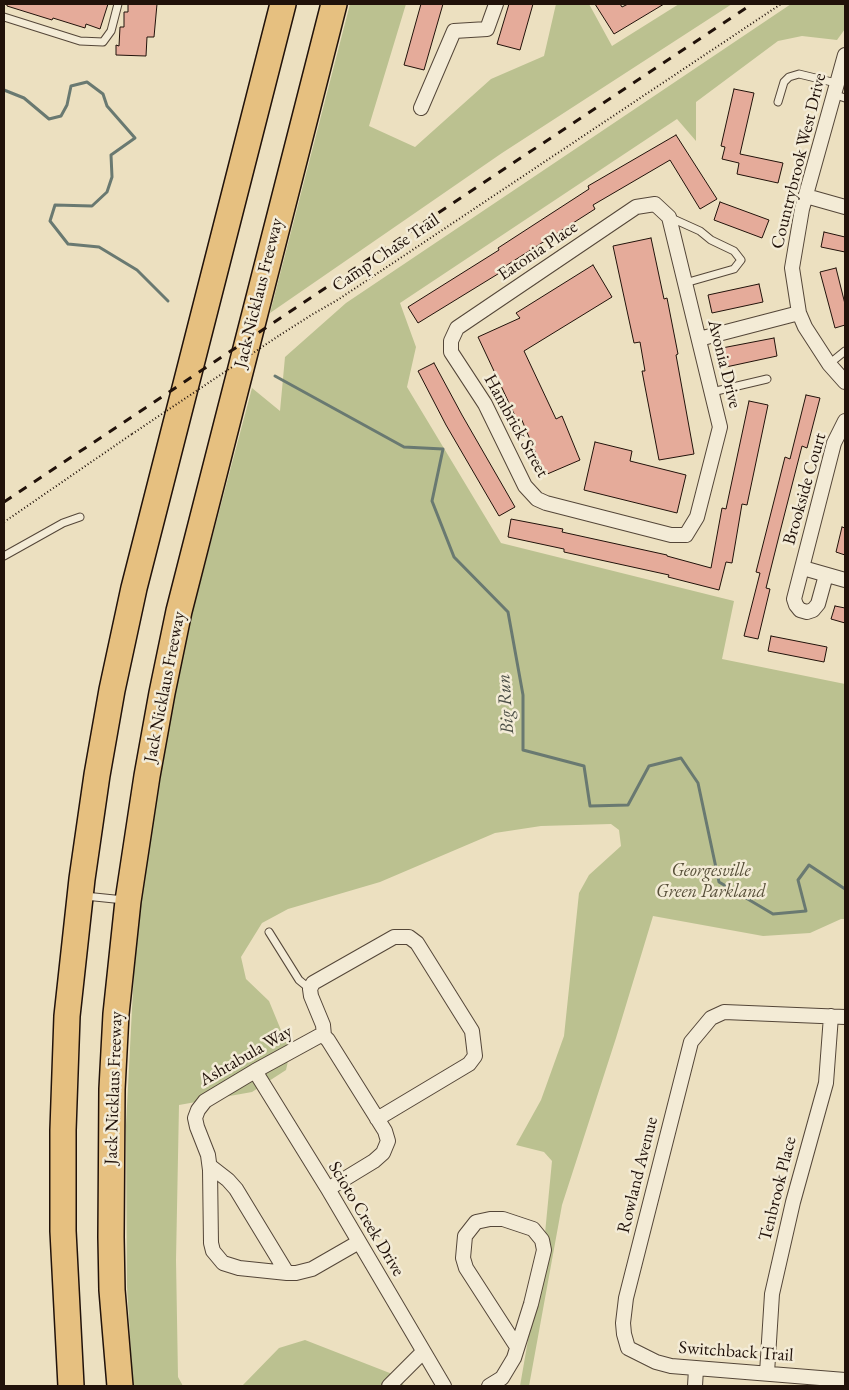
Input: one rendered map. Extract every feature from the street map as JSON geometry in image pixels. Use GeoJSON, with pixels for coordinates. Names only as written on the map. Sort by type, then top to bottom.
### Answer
{"type":"FeatureCollection","features":[{"type":"Feature","properties":{"kind":"highway"},"geometry":{"type":"LineString","coordinates":[[71,1386],[63,1231],[63,1130],[68,1016],[80,896],[97,775],[112,690],[130,606],[283,4]]}},
{"type":"Feature","properties":{"kind":"highway","name":"Jack Nicklaus Freeway"},"geometry":{"type":"LineString","coordinates":[[120,1386],[112,1290],[112,1089],[116,1014],[128,901],[162,693],[179,611],[334,4]]}},
{"type":"Feature","properties":{"kind":"street"},"geometry":{"type":"LineString","coordinates":[[421,108],[454,31],[487,29],[496,4]]}},
{"type":"Feature","properties":{"kind":"street","name":"Countrybrook West Drive"},"geometry":{"type":"LineString","coordinates":[[845,55],[838,92],[806,196],[792,268],[799,313],[805,327],[829,364],[845,382]]}},
{"type":"Feature","properties":{"kind":"street"},"geometry":{"type":"LineString","coordinates":[[806,196],[845,207]]}},
{"type":"Feature","properties":{"kind":"street","name":"Eatonia Place"},"geometry":{"type":"LineString","coordinates":[[451,341],[457,328],[465,322],[636,207],[655,204],[669,217]]}},
{"type":"Feature","properties":{"kind":"street","name":"Avonia Drive"},"geometry":{"type":"LineString","coordinates":[[669,217],[720,427],[697,517],[686,535]]}},
{"type":"Feature","properties":{"kind":"street"},"geometry":{"type":"LineString","coordinates":[[699,339],[799,313]]}},
{"type":"Feature","properties":{"kind":"street","name":"Hambrick Street"},"geometry":{"type":"LineString","coordinates":[[451,341],[451,352],[485,404],[525,486],[537,499],[546,503],[671,535],[686,535]]}},
{"type":"Feature","properties":{"kind":"street","name":"Brookside Court"},"geometry":{"type":"LineString","coordinates":[[826,575],[818,604],[813,610],[807,612],[800,610],[796,606],[794,599],[834,443],[845,421]]}},
{"type":"Feature","properties":{"kind":"street","name":"Brookside Court"},"geometry":{"type":"LineString","coordinates":[[802,568],[845,580]]}},
{"type":"Feature","properties":{"kind":"street"},"geometry":{"type":"LineString","coordinates":[[328,1189],[374,1161],[383,1153],[388,1141],[384,1131],[377,1120],[328,1040],[324,1036],[323,1025],[310,996],[310,989],[313,982],[394,937],[409,937],[417,943],[472,1031],[475,1056],[469,1064],[377,1120]]}},
{"type":"Feature","properties":{"kind":"street","name":"Rowland Avenue"},"geometry":{"type":"LineString","coordinates":[[628,1348],[623,1322],[626,1298],[690,1042],[711,1018],[724,1012],[831,1016]]}},
{"type":"Feature","properties":{"kind":"street"},"geometry":{"type":"LineString","coordinates":[[831,1016],[845,1017]]}},
{"type":"Feature","properties":{"kind":"street","name":"Tenbrook Place"},"geometry":{"type":"LineString","coordinates":[[767,1373],[772,1294],[793,1202],[826,1083],[831,1016]]}},
{"type":"Feature","properties":{"kind":"street","name":"Ashtabula Way"},"geometry":{"type":"LineString","coordinates":[[210,1166],[195,1118],[205,1101],[319,1036],[324,1036]]}},
{"type":"Feature","properties":{"kind":"street","name":"Scioto Creek Drive"},"geometry":{"type":"LineString","coordinates":[[255,1071],[328,1189],[444,1386]]}},
{"type":"Feature","properties":{"kind":"street"},"geometry":{"type":"LineString","coordinates":[[210,1166],[211,1243],[213,1251],[222,1262],[239,1268],[296,1273],[312,1269],[359,1242]]}},
{"type":"Feature","properties":{"kind":"street"},"geometry":{"type":"LineString","coordinates":[[210,1166],[236,1189],[287,1273]]}},
{"type":"Feature","properties":{"kind":"street"},"geometry":{"type":"LineString","coordinates":[[488,1386],[502,1378],[509,1368],[517,1347],[531,1304],[544,1250],[542,1240],[533,1229],[503,1219],[476,1222],[465,1236],[463,1258],[466,1268],[517,1347]]}},
{"type":"Feature","properties":{"kind":"street","name":"Switchback Trail"},"geometry":{"type":"LineString","coordinates":[[628,1348],[656,1362],[670,1366],[845,1380]]}},
{"type":"Feature","properties":{"kind":"street"},"geometry":{"type":"LineString","coordinates":[[389,1386],[423,1352]]}},
{"type":"Feature","properties":{"kind":"street"},"geometry":{"type":"LineString","coordinates":[[695,1386],[696,1369]]}},
{"type":"Feature","properties":{"kind":"lane"},"geometry":{"type":"LineString","coordinates":[[4,17],[80,41],[103,42],[111,31],[118,4]]}},
{"type":"Feature","properties":{"kind":"lane"},"geometry":{"type":"LineString","coordinates":[[778,102],[784,82],[790,76],[799,74],[838,92]]}},
{"type":"Feature","properties":{"kind":"lane"},"geometry":{"type":"LineString","coordinates":[[669,217],[700,231],[711,240],[734,251],[740,260],[734,269],[685,283]]}},
{"type":"Feature","properties":{"kind":"lane"},"geometry":{"type":"LineString","coordinates":[[829,364],[845,351]]}},
{"type":"Feature","properties":{"kind":"lane"},"geometry":{"type":"LineString","coordinates":[[712,392],[767,379]]}},
{"type":"Feature","properties":{"kind":"lane"},"geometry":{"type":"LineString","coordinates":[[4,556],[63,523],[80,517]]}},
{"type":"Feature","properties":{"kind":"lane"},"geometry":{"type":"LineString","coordinates":[[80,896],[128,901]]}},
{"type":"Feature","properties":{"kind":"lane"},"geometry":{"type":"LineString","coordinates":[[269,932],[299,980],[310,989]]}},
{"type":"Feature","properties":{"kind":"path","name":"Camp Chase Trail"},"geometry":{"type":"LineString","coordinates":[[4,522],[132,434],[313,314],[339,299],[781,4]]}},
{"type":"Feature","properties":{"kind":"green space"},"geometry":{"type":"Polygon","coordinates":[[[350,4],[406,4],[369,126],[415,147],[491,79],[544,56],[556,4],[589,4],[612,46],[679,4],[732,4],[502,153],[270,313],[350,4]]]}},
{"type":"Feature","properties":{"kind":"green space","name":"Georgesville Green Parkland"},"geometry":{"type":"Polygon","coordinates":[[[791,4],[845,4],[845,29],[837,40],[802,36],[778,41],[696,102],[696,141],[677,119],[400,303],[416,347],[407,387],[501,543],[734,601],[722,659],[845,684],[845,919],[810,933],[763,936],[653,916],[562,1205],[529,1386],[520,1386],[543,1254],[552,1161],[544,1152],[516,1145],[541,1100],[564,1036],[579,893],[589,875],[621,846],[619,830],[611,824],[541,826],[495,833],[380,882],[288,909],[262,923],[241,957],[246,979],[269,1001],[290,1052],[286,1070],[252,1092],[179,1105],[176,1260],[178,1377],[183,1386],[133,1386],[127,1287],[126,1125],[135,951],[151,820],[182,651],[252,388],[280,411],[285,357],[346,303],[791,4]]]}},
{"type":"Feature","properties":{"kind":"green space"},"geometry":{"type":"Polygon","coordinates":[[[305,1340],[400,1377],[404,1386],[242,1386],[279,1348],[305,1340]]]}},
{"type":"Feature","properties":{"kind":"building"},"geometry":{"type":"Polygon","coordinates":[[[7,4],[108,4],[100,29],[86,24],[85,28],[53,18],[52,20],[7,6],[7,4]]]}},
{"type":"Feature","properties":{"kind":"building"},"geometry":{"type":"Polygon","coordinates":[[[128,4],[157,4],[154,37],[147,37],[146,56],[116,55],[116,45],[119,46],[120,27],[124,27],[124,12],[128,12],[128,4]]]}},
{"type":"Feature","properties":{"kind":"building"},"geometry":{"type":"Polygon","coordinates":[[[421,4],[443,4],[424,70],[404,65],[421,4]]]}},
{"type":"Feature","properties":{"kind":"building"},"geometry":{"type":"Polygon","coordinates":[[[509,4],[533,4],[520,50],[497,44],[509,4]]]}},
{"type":"Feature","properties":{"kind":"building"},"geometry":{"type":"Polygon","coordinates":[[[595,4],[620,4],[622,7],[628,4],[664,4],[614,34],[595,4]]]}},
{"type":"Feature","properties":{"kind":"building"},"geometry":{"type":"Polygon","coordinates":[[[734,89],[754,93],[740,154],[783,163],[778,183],[737,174],[739,163],[722,159],[725,147],[721,146],[734,89]]]}},
{"type":"Feature","properties":{"kind":"building"},"geometry":{"type":"Polygon","coordinates":[[[676,135],[717,199],[700,209],[670,160],[593,205],[595,209],[504,267],[506,269],[418,323],[408,307],[499,250],[498,248],[589,189],[588,186],[676,135]]]}},
{"type":"Feature","properties":{"kind":"building"},"geometry":{"type":"Polygon","coordinates":[[[720,202],[769,220],[762,238],[714,220],[720,202]]]}},
{"type":"Feature","properties":{"kind":"building"},"geometry":{"type":"Polygon","coordinates":[[[824,232],[845,237],[845,252],[821,247],[824,232]]]}},
{"type":"Feature","properties":{"kind":"building"},"geometry":{"type":"Polygon","coordinates":[[[651,238],[664,299],[667,298],[694,454],[659,460],[642,371],[645,371],[640,342],[634,343],[613,246],[651,238]]]}},
{"type":"Feature","properties":{"kind":"building"},"geometry":{"type":"Polygon","coordinates":[[[593,265],[612,297],[524,351],[556,419],[562,416],[580,460],[545,475],[521,418],[517,420],[478,337],[520,318],[516,313],[593,265]]]}},
{"type":"Feature","properties":{"kind":"building"},"geometry":{"type":"Polygon","coordinates":[[[836,268],[845,304],[845,325],[835,328],[820,272],[836,268]]]}},
{"type":"Feature","properties":{"kind":"building"},"geometry":{"type":"Polygon","coordinates":[[[759,284],[763,302],[712,313],[708,295],[759,284]]]}},
{"type":"Feature","properties":{"kind":"building"},"geometry":{"type":"Polygon","coordinates":[[[774,338],[777,356],[726,367],[722,348],[774,338]]]}},
{"type":"Feature","properties":{"kind":"building"},"geometry":{"type":"Polygon","coordinates":[[[434,363],[515,507],[499,516],[446,425],[418,371],[434,363]]]}},
{"type":"Feature","properties":{"kind":"building"},"geometry":{"type":"Polygon","coordinates":[[[806,395],[820,398],[807,448],[802,446],[766,588],[770,589],[758,639],[744,636],[760,573],[756,572],[785,457],[790,459],[806,395]]]}},
{"type":"Feature","properties":{"kind":"building"},"geometry":{"type":"Polygon","coordinates":[[[749,401],[768,405],[747,505],[742,504],[732,563],[726,562],[719,590],[668,577],[669,575],[564,552],[564,549],[508,537],[511,519],[563,529],[562,532],[667,555],[711,568],[722,508],[726,509],[749,401]]]}},
{"type":"Feature","properties":{"kind":"building"},"geometry":{"type":"Polygon","coordinates":[[[595,442],[632,451],[630,461],[686,475],[677,513],[584,490],[595,442]]]}},
{"type":"Feature","properties":{"kind":"building"},"geometry":{"type":"Polygon","coordinates":[[[842,527],[845,528],[845,555],[836,552],[842,527]]]}},
{"type":"Feature","properties":{"kind":"building"},"geometry":{"type":"Polygon","coordinates":[[[835,606],[845,608],[845,623],[831,619],[835,606]]]}},
{"type":"Feature","properties":{"kind":"building"},"geometry":{"type":"Polygon","coordinates":[[[771,636],[827,647],[824,662],[768,651],[771,636]]]}},
{"type":"Feature","properties":{"kind":"waterway","name":"Big Run"},"geometry":{"type":"LineString","coordinates":[[4,90],[24,98],[49,119],[61,116],[67,105],[71,86],[87,82],[103,94],[107,106],[135,138],[111,155],[112,177],[107,192],[92,206],[55,205],[50,221],[68,244],[99,247],[137,270],[168,301]]}},
{"type":"Feature","properties":{"kind":"waterway","name":"Big Run"},"geometry":{"type":"LineString","coordinates":[[275,376],[404,447],[443,449],[432,501],[454,557],[508,612],[523,695],[523,750],[584,766],[590,806],[628,805],[649,766],[681,758],[698,783],[719,882],[773,914],[806,911],[798,880],[809,865],[845,889]]}},
{"type":"Feature","properties":{"kind":"railway"},"geometry":{"type":"LineString","coordinates":[[4,502],[752,4]]}}]}
